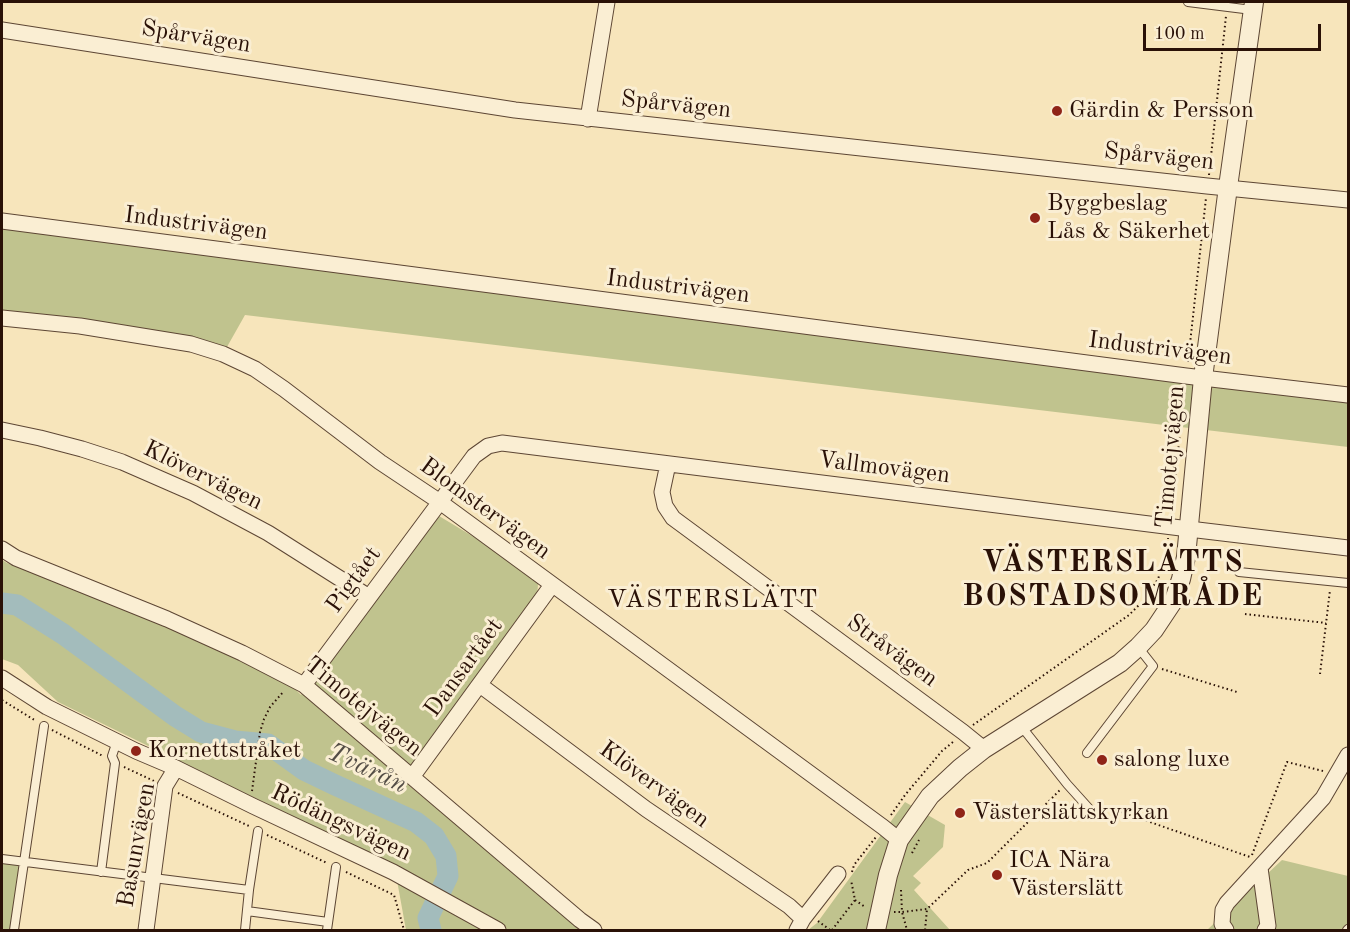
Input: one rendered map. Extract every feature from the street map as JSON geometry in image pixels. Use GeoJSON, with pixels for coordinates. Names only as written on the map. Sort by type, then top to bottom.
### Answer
{"type":"FeatureCollection","features":[{"type":"Feature","properties":{"kind":"street"},"geometry":{"type":"LineString","coordinates":[[588,119],[607,2]]}},
{"type":"Feature","properties":{"kind":"street","name":"Timotejvägen"},"geometry":{"type":"LineString","coordinates":[[876,930],[888,875],[899,840],[930,796],[984,749],[1020,724],[1120,663],[1154,630],[1174,600],[1181,579],[1189,529],[1195,377],[1228,187],[1253,6]]}},
{"type":"Feature","properties":{"kind":"street","name":"Spårvägen"},"geometry":{"type":"LineString","coordinates":[[2,30],[515,110],[1348,200]]}},
{"type":"Feature","properties":{"kind":"street","name":"Industrivägen"},"geometry":{"type":"LineString","coordinates":[[2,221],[1348,395]]}},
{"type":"Feature","properties":{"kind":"street","name":"Blomstervägen"},"geometry":{"type":"LineString","coordinates":[[2,318],[80,326],[191,344],[223,354],[255,369],[380,462],[440,502],[899,840]]}},
{"type":"Feature","properties":{"kind":"street","name":"Klövervägen"},"geometry":{"type":"LineString","coordinates":[[2,430],[92,452],[122,462],[193,493],[268,533],[369,597]]}},
{"type":"Feature","properties":{"kind":"street","name":"Vallmovägen"},"geometry":{"type":"LineString","coordinates":[[440,502],[474,456],[488,446],[502,443],[1348,548]]}},
{"type":"Feature","properties":{"kind":"street","name":"Stråvägen"},"geometry":{"type":"LineString","coordinates":[[668,464],[663,492],[665,506],[673,518],[984,749]]}},
{"type":"Feature","properties":{"kind":"street","name":"Pigtået"},"geometry":{"type":"LineString","coordinates":[[299,682],[369,597],[440,502]]}},
{"type":"Feature","properties":{"kind":"street","name":"Timotejvägen"},"geometry":{"type":"LineString","coordinates":[[2,549],[16,558],[242,653],[299,682],[594,930]]}},
{"type":"Feature","properties":{"kind":"street","name":"Dansartået"},"geometry":{"type":"LineString","coordinates":[[412,777],[552,585]]}},
{"type":"Feature","properties":{"kind":"street","name":"Rödängsvägen"},"geometry":{"type":"LineString","coordinates":[[2,678],[47,707],[393,872],[498,930]]}},
{"type":"Feature","properties":{"kind":"street","name":"Klövervägen"},"geometry":{"type":"LineString","coordinates":[[480,685],[646,809],[789,906],[800,925],[838,874]]}},
{"type":"Feature","properties":{"kind":"street"},"geometry":{"type":"LineString","coordinates":[[1226,930],[1222,924],[1222,910],[1256,863],[1323,798],[1348,755]]}},
{"type":"Feature","properties":{"kind":"street","name":"Basunvägen"},"geometry":{"type":"LineString","coordinates":[[146,930],[165,786],[176,768]]}},
{"type":"Feature","properties":{"kind":"street"},"geometry":{"type":"LineString","coordinates":[[1256,863],[1268,929]]}},
{"type":"Feature","properties":{"kind":"lane"},"geometry":{"type":"LineString","coordinates":[[1188,2],[1227,7],[1253,6]]}},
{"type":"Feature","properties":{"kind":"lane"},"geometry":{"type":"LineString","coordinates":[[1239,572],[1348,583]]}},
{"type":"Feature","properties":{"kind":"lane"},"geometry":{"type":"LineString","coordinates":[[1087,753],[1154,666],[1138,647]]}},
{"type":"Feature","properties":{"kind":"lane"},"geometry":{"type":"LineString","coordinates":[[1020,724],[1067,784],[1094,814]]}},
{"type":"Feature","properties":{"kind":"lane"},"geometry":{"type":"LineString","coordinates":[[14,930],[44,726]]}},
{"type":"Feature","properties":{"kind":"lane"},"geometry":{"type":"LineString","coordinates":[[101,872],[115,763],[112,756],[117,741]]}},
{"type":"Feature","properties":{"kind":"lane"},"geometry":{"type":"LineString","coordinates":[[245,930],[258,831]]}},
{"type":"Feature","properties":{"kind":"lane"},"geometry":{"type":"LineString","coordinates":[[2,859],[249,890]]}},
{"type":"Feature","properties":{"kind":"lane"},"geometry":{"type":"LineString","coordinates":[[247,911],[327,926],[336,867]]}},
{"type":"Feature","properties":{"kind":"path"},"geometry":{"type":"LineString","coordinates":[[832,930],[855,900],[851,883],[854,865],[905,795],[934,760],[963,732],[1129,615],[1144,600],[1158,579],[1166,556],[1195,377],[1207,186],[1227,7]]}},
{"type":"Feature","properties":{"kind":"path"},"geometry":{"type":"LineString","coordinates":[[1320,675],[1331,581]]}},
{"type":"Feature","properties":{"kind":"path"},"geometry":{"type":"LineString","coordinates":[[1245,614],[1326,623]]}},
{"type":"Feature","properties":{"kind":"path"},"geometry":{"type":"LineString","coordinates":[[1154,666],[1237,692]]}},
{"type":"Feature","properties":{"kind":"path"},"geometry":{"type":"LineString","coordinates":[[253,806],[251,796],[264,718],[270,707],[299,682]]}},
{"type":"Feature","properties":{"kind":"path"},"geometry":{"type":"LineString","coordinates":[[2,700],[44,726],[115,763],[394,895],[405,930]]}},
{"type":"Feature","properties":{"kind":"path"},"geometry":{"type":"LineString","coordinates":[[1094,814],[1104,806],[1256,863],[1287,762],[1338,774]]}},
{"type":"Feature","properties":{"kind":"path"},"geometry":{"type":"LineString","coordinates":[[901,890],[902,912],[927,909],[968,870],[987,863],[1067,784]]}},
{"type":"Feature","properties":{"kind":"path"},"geometry":{"type":"LineString","coordinates":[[909,861],[918,841]]}},
{"type":"Feature","properties":{"kind":"path"},"geometry":{"type":"LineString","coordinates":[[925,930],[927,909]]}},
{"type":"Feature","properties":{"kind":"green space"},"geometry":{"type":"Polygon","coordinates":[[[2,221],[1348,395],[1348,447],[245,315],[223,354],[2,318],[2,221]]]}},
{"type":"Feature","properties":{"kind":"green space"},"geometry":{"type":"Polygon","coordinates":[[[439,516],[534,573],[538,584],[537,599],[405,782],[582,930],[406,930],[394,864],[58,702],[18,665],[2,659],[2,560],[131,611],[271,675],[293,687],[301,695],[439,516]]]}},
{"type":"Feature","properties":{"kind":"green space"},"geometry":{"type":"Polygon","coordinates":[[[905,802],[945,825],[943,847],[913,876],[921,883],[914,890],[950,930],[808,930],[817,923],[905,802]]]}},
{"type":"Feature","properties":{"kind":"green space"},"geometry":{"type":"Polygon","coordinates":[[[2,859],[23,863],[14,930],[2,930],[2,859]]]}},
{"type":"Feature","properties":{"kind":"green space"},"geometry":{"type":"Polygon","coordinates":[[[1282,860],[1348,876],[1348,930],[1207,930],[1282,860]]]}},
{"type":"Feature","properties":{"kind":"waterway","name":"Tvärån"},"geometry":{"type":"LineString","coordinates":[[2,603],[17,605],[63,634],[175,716],[201,732],[235,741],[268,744],[304,770],[416,822],[434,836],[446,856],[448,876],[428,918],[431,930]]}},
{"type":"Feature","properties":{"kind":"place","name":"Gärdin & Persson"},"geometry":{"type":"Point","coordinates":[1057,111]}},
{"type":"Feature","properties":{"kind":"place","name":"Byggbeslag Lås & Säkerhet"},"geometry":{"type":"Point","coordinates":[1035,218]}},
{"type":"Feature","properties":{"kind":"place","name":"Kornettstråket"},"geometry":{"type":"Point","coordinates":[136,751]}},
{"type":"Feature","properties":{"kind":"place","name":"salong luxe"},"geometry":{"type":"Point","coordinates":[1102,760]}},
{"type":"Feature","properties":{"kind":"place","name":"Västerslättskyrkan"},"geometry":{"type":"Point","coordinates":[960,813]}},
{"type":"Feature","properties":{"kind":"place","name":"ICA Nära Västerslätt"},"geometry":{"type":"Point","coordinates":[997,875]}},
{"type":"Feature","properties":{"kind":"district","name":"VÄSTERSLÄTTS BOSTADSOMRÅDE"},"geometry":{"type":"Point","coordinates":[1113,580]}},
{"type":"Feature","properties":{"kind":"district","name":"VÄSTERSLÄTT"},"geometry":{"type":"Point","coordinates":[713,600]}}]}
